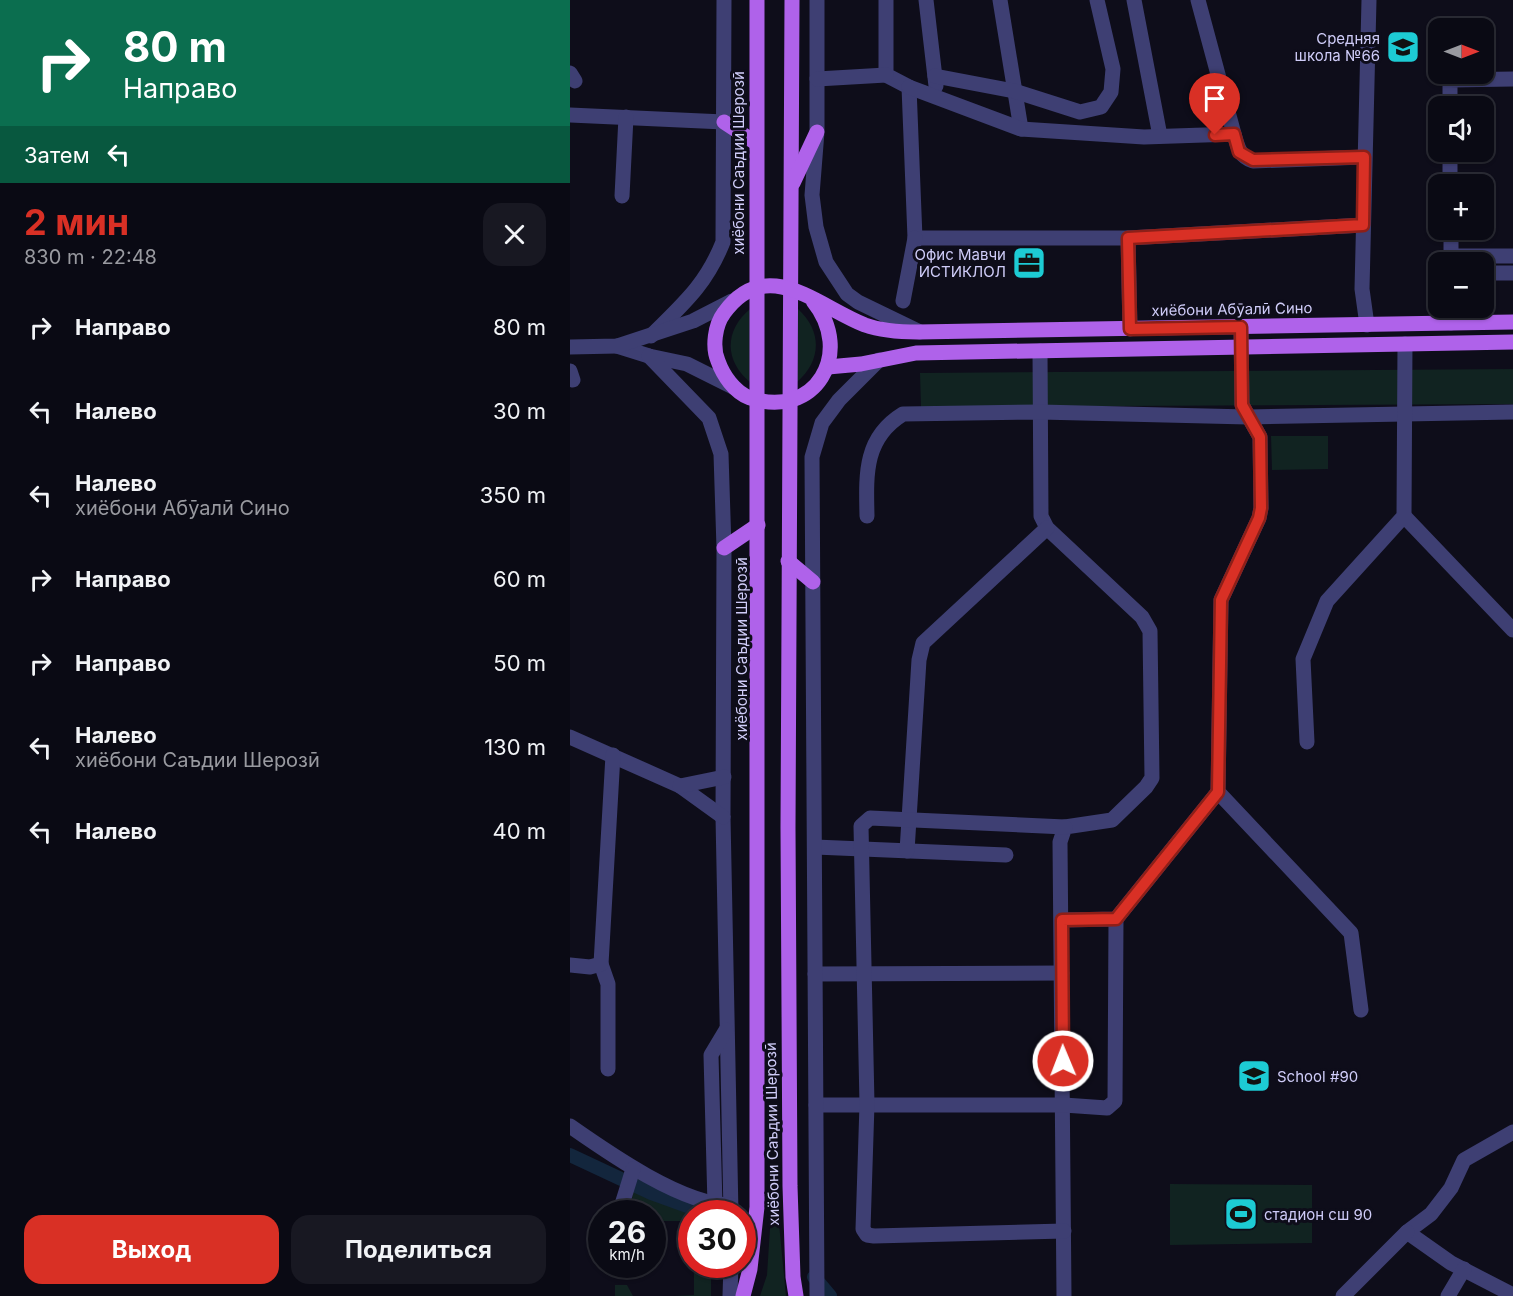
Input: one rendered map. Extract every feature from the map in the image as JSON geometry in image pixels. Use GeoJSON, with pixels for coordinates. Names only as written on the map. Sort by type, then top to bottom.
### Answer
{"type":"FeatureCollection","features":[{"type":"Feature","properties":{"kind":"main road","name":"хиёбони Саъдии Шерозӣ"},"geometry":{"type":"LineString","coordinates":[[743,1296],[750,1269],[757,1207],[757,0]]}},
{"type":"Feature","properties":{"kind":"main road","name":"хиёбони Саъдии Шерозӣ"},"geometry":{"type":"LineString","coordinates":[[792,0],[791,401],[788,561],[790,1186],[793,1277],[796,1296]]}},
{"type":"Feature","properties":{"kind":"main road"},"geometry":{"type":"LineString","coordinates":[[724,122],[756,143]]}},
{"type":"Feature","properties":{"kind":"main road"},"geometry":{"type":"LineString","coordinates":[[791,189],[817,132]]}},
{"type":"Feature","properties":{"kind":"main road"},"geometry":{"type":"LineString","coordinates":[[790,287],[771,285],[741,293],[720,317],[715,336],[719,366],[723,375],[747,397],[770,403],[791,401],[818,382],[828,367],[916,353],[1513,342]]}},
{"type":"Feature","properties":{"kind":"main road","name":"хиёбони Абӯалӣ Сино"},"geometry":{"type":"LineString","coordinates":[[790,287],[813,301],[882,331],[1513,322]]}},
{"type":"Feature","properties":{"kind":"main road","name":"хиёбони Абӯалӣ Сино"},"geometry":{"type":"LineString","coordinates":[[813,301],[824,315],[831,331],[832,349],[828,367]]}},
{"type":"Feature","properties":{"kind":"main road"},"geometry":{"type":"LineString","coordinates":[[724,548],[758,525]]}},
{"type":"Feature","properties":{"kind":"main road"},"geometry":{"type":"LineString","coordinates":[[788,561],[813,582]]}},
{"type":"Feature","properties":{"kind":"street"},"geometry":{"type":"LineString","coordinates":[[651,336],[684,304],[711,271],[723,242],[724,0]]}},
{"type":"Feature","properties":{"kind":"street"},"geometry":{"type":"LineString","coordinates":[[817,0],[817,132],[812,195],[816,227],[826,262],[848,294],[858,302],[920,332]]}},
{"type":"Feature","properties":{"kind":"street"},"geometry":{"type":"LineString","coordinates":[[886,0],[886,75]]}},
{"type":"Feature","properties":{"kind":"street"},"geometry":{"type":"LineString","coordinates":[[926,0],[937,99]]}},
{"type":"Feature","properties":{"kind":"street"},"geometry":{"type":"LineString","coordinates":[[1000,0],[1021,129]]}},
{"type":"Feature","properties":{"kind":"street"},"geometry":{"type":"LineString","coordinates":[[935,76],[1014,91],[1080,112],[1101,107],[1111,92],[1113,69],[1097,0]]}},
{"type":"Feature","properties":{"kind":"street"},"geometry":{"type":"LineString","coordinates":[[1134,0],[1160,136]]}},
{"type":"Feature","properties":{"kind":"street"},"geometry":{"type":"LineString","coordinates":[[1198,0],[1239,152],[1253,160],[1364,157]]}},
{"type":"Feature","properties":{"kind":"street"},"geometry":{"type":"LineString","coordinates":[[1366,325],[1362,289],[1369,0]]}},
{"type":"Feature","properties":{"kind":"street"},"geometry":{"type":"LineString","coordinates":[[817,79],[886,75],[937,99],[1021,129],[1160,136],[1234,134]]}},
{"type":"Feature","properties":{"kind":"street"},"geometry":{"type":"LineString","coordinates":[[1450,96],[1450,80],[1513,79]]}},
{"type":"Feature","properties":{"kind":"street"},"geometry":{"type":"LineString","coordinates":[[903,301],[915,238],[909,87]]}},
{"type":"Feature","properties":{"kind":"street"},"geometry":{"type":"LineString","coordinates":[[570,115],[724,122]]}},
{"type":"Feature","properties":{"kind":"street"},"geometry":{"type":"LineString","coordinates":[[622,196],[626,117]]}},
{"type":"Feature","properties":{"kind":"street"},"geometry":{"type":"LineString","coordinates":[[915,238],[1128,238],[1363,225]]}},
{"type":"Feature","properties":{"kind":"street"},"geometry":{"type":"LineString","coordinates":[[1128,238],[1130,329]]}},
{"type":"Feature","properties":{"kind":"street"},"geometry":{"type":"LineString","coordinates":[[1494,257],[1513,256]]}},
{"type":"Feature","properties":{"kind":"street"},"geometry":{"type":"LineString","coordinates":[[1494,273],[1513,273]]}},
{"type":"Feature","properties":{"kind":"street"},"geometry":{"type":"LineString","coordinates":[[570,347],[618,346],[693,321],[732,301]]}},
{"type":"Feature","properties":{"kind":"street"},"geometry":{"type":"LineString","coordinates":[[1451,318],[1451,323]]}},
{"type":"Feature","properties":{"kind":"street"},"geometry":{"type":"LineString","coordinates":[[816,1106],[1064,1105],[1107,1108],[1115,1101],[1116,919],[1218,792],[1221,600],[1259,518],[1261,508],[1260,437],[1242,405],[1241,327]]}},
{"type":"Feature","properties":{"kind":"street"},"geometry":{"type":"LineString","coordinates":[[1307,742],[1303,659],[1327,601],[1404,516],[1405,344]]}},
{"type":"Feature","properties":{"kind":"street"},"geometry":{"type":"LineString","coordinates":[[618,346],[687,364],[736,389]]}},
{"type":"Feature","properties":{"kind":"street"},"geometry":{"type":"LineString","coordinates":[[1040,351],[1041,516],[1047,528],[1142,617],[1150,631],[1152,778],[1146,788],[1112,820],[1104,824],[1065,826],[910,822],[870,818],[864,821],[861,826],[864,849],[867,1104],[863,1229],[867,1235],[1064,1231]]}},
{"type":"Feature","properties":{"kind":"street"},"geometry":{"type":"LineString","coordinates":[[650,356],[709,418],[721,454],[724,548],[723,818],[731,1200]]}},
{"type":"Feature","properties":{"kind":"street"},"geometry":{"type":"LineString","coordinates":[[817,1296],[812,457],[822,423],[839,400],[879,360]]}},
{"type":"Feature","properties":{"kind":"street"},"geometry":{"type":"LineString","coordinates":[[867,516],[866,472],[875,442],[888,423],[903,414],[1040,412],[1248,417],[1513,412]]}},
{"type":"Feature","properties":{"kind":"street"},"geometry":{"type":"LineString","coordinates":[[1404,516],[1513,630]]}},
{"type":"Feature","properties":{"kind":"street"},"geometry":{"type":"LineString","coordinates":[[908,851],[919,660],[923,643],[1047,528]]}},
{"type":"Feature","properties":{"kind":"street"},"geometry":{"type":"LineString","coordinates":[[570,737],[680,786],[723,818]]}},
{"type":"Feature","properties":{"kind":"street"},"geometry":{"type":"LineString","coordinates":[[608,1069],[608,984],[601,964],[613,755]]}},
{"type":"Feature","properties":{"kind":"street"},"geometry":{"type":"LineString","coordinates":[[680,786],[724,777]]}},
{"type":"Feature","properties":{"kind":"street"},"geometry":{"type":"LineString","coordinates":[[1218,792],[1352,933],[1361,1011]]}},
{"type":"Feature","properties":{"kind":"street"},"geometry":{"type":"LineString","coordinates":[[1064,1296],[1060,842],[1065,826]]}},
{"type":"Feature","properties":{"kind":"street"},"geometry":{"type":"LineString","coordinates":[[815,847],[1006,855]]}},
{"type":"Feature","properties":{"kind":"street"},"geometry":{"type":"LineString","coordinates":[[1062,920],[1116,919]]}},
{"type":"Feature","properties":{"kind":"street"},"geometry":{"type":"LineString","coordinates":[[570,965],[590,967],[601,964]]}},
{"type":"Feature","properties":{"kind":"street"},"geometry":{"type":"LineString","coordinates":[[815,974],[1062,973]]}},
{"type":"Feature","properties":{"kind":"street"},"geometry":{"type":"LineString","coordinates":[[715,1200],[711,1055],[726,1030]]}},
{"type":"Feature","properties":{"kind":"street"},"geometry":{"type":"LineString","coordinates":[[570,1126],[629,1180],[698,1200]]}},
{"type":"Feature","properties":{"kind":"street"},"geometry":{"type":"LineString","coordinates":[[1343,1296],[1407,1232],[1431,1214],[1451,1188],[1464,1160],[1513,1132]]}},
{"type":"Feature","properties":{"kind":"street"},"geometry":{"type":"LineString","coordinates":[[623,1200],[629,1180]]}},
{"type":"Feature","properties":{"kind":"street"},"geometry":{"type":"LineString","coordinates":[[1407,1232],[1464,1269],[1513,1295]]}},
{"type":"Feature","properties":{"kind":"street"},"geometry":{"type":"LineString","coordinates":[[1448,1296],[1464,1269]]}},
{"type":"Feature","properties":{"kind":"street"},"geometry":{"type":"LineString","coordinates":[[730,1278],[730,1296]]}},
{"type":"Feature","properties":{"kind":"green space"},"geometry":{"type":"Polygon","coordinates":[[[750,309],[751,383],[736,365],[731,346],[735,327],[750,309]]]}},
{"type":"Feature","properties":{"kind":"green space"},"geometry":{"type":"Polygon","coordinates":[[[798,309],[811,327],[816,346],[811,364],[797,382],[798,309]]]}},
{"type":"Feature","properties":{"kind":"green space"},"geometry":{"type":"Polygon","coordinates":[[[1513,369],[1513,404],[921,407],[920,373],[1513,369]]]}},
{"type":"Feature","properties":{"kind":"green space"},"geometry":{"type":"Polygon","coordinates":[[[1271,436],[1328,436],[1328,469],[1272,470],[1271,436]]]}},
{"type":"Feature","properties":{"kind":"green space"},"geometry":{"type":"Polygon","coordinates":[[[638,1175],[684,1200],[678,1200],[678,1221],[666,1221],[666,1200],[632,1200],[638,1175]]]}},
{"type":"Feature","properties":{"kind":"green space","name":"стадион сш 90"},"geometry":{"type":"Polygon","coordinates":[[[1170,1184],[1312,1185],[1312,1243],[1170,1245],[1170,1184]]]}},
{"type":"Feature","properties":{"kind":"green space"},"geometry":{"type":"Polygon","coordinates":[[[771,1213],[778,1213],[786,1296],[760,1296],[767,1275],[771,1213]]]}},
{"type":"Feature","properties":{"kind":"green space"},"geometry":{"type":"Polygon","coordinates":[[[694,1278],[711,1278],[711,1296],[674,1296],[694,1295],[694,1278]]]}},
{"type":"Feature","properties":{"kind":"green space"},"geometry":{"type":"Polygon","coordinates":[[[615,1285],[627,1285],[633,1296],[615,1296],[615,1285]]]}},
{"type":"Feature","properties":{"kind":"waterway"},"geometry":{"type":"LineString","coordinates":[[570,1155],[651,1193],[678,1203]]}},
{"type":"Feature","properties":{"kind":"waterway"},"geometry":{"type":"LineString","coordinates":[[814,1277],[830,1296]]}},
{"type":"Feature","properties":{"kind":"place","name":"Средняя школа №66"},"geometry":{"type":"Point","coordinates":[1403,47]}},
{"type":"Feature","properties":{"kind":"place","name":"Офис Мавчи ИСТИКЛОЛ"},"geometry":{"type":"Point","coordinates":[1029,263]}},
{"type":"Feature","properties":{"kind":"place","name":"School #90"},"geometry":{"type":"Point","coordinates":[1254,1076]}},
{"type":"Feature","properties":{"kind":"place","name":"стадион сш 90"},"geometry":{"type":"Point","coordinates":[1241,1214]}},
{"type":"Feature","properties":{"kind":"route"},"geometry":{"type":"LineString","coordinates":[[1063,1061],[1062,920],[1116,919],[1218,792],[1221,600],[1225,587],[1259,518],[1261,508],[1260,437],[1242,405],[1241,327],[1130,329],[1128,238],[1363,225],[1364,157],[1253,160],[1245,158],[1239,152],[1234,134],[1215,135]]}}]}
